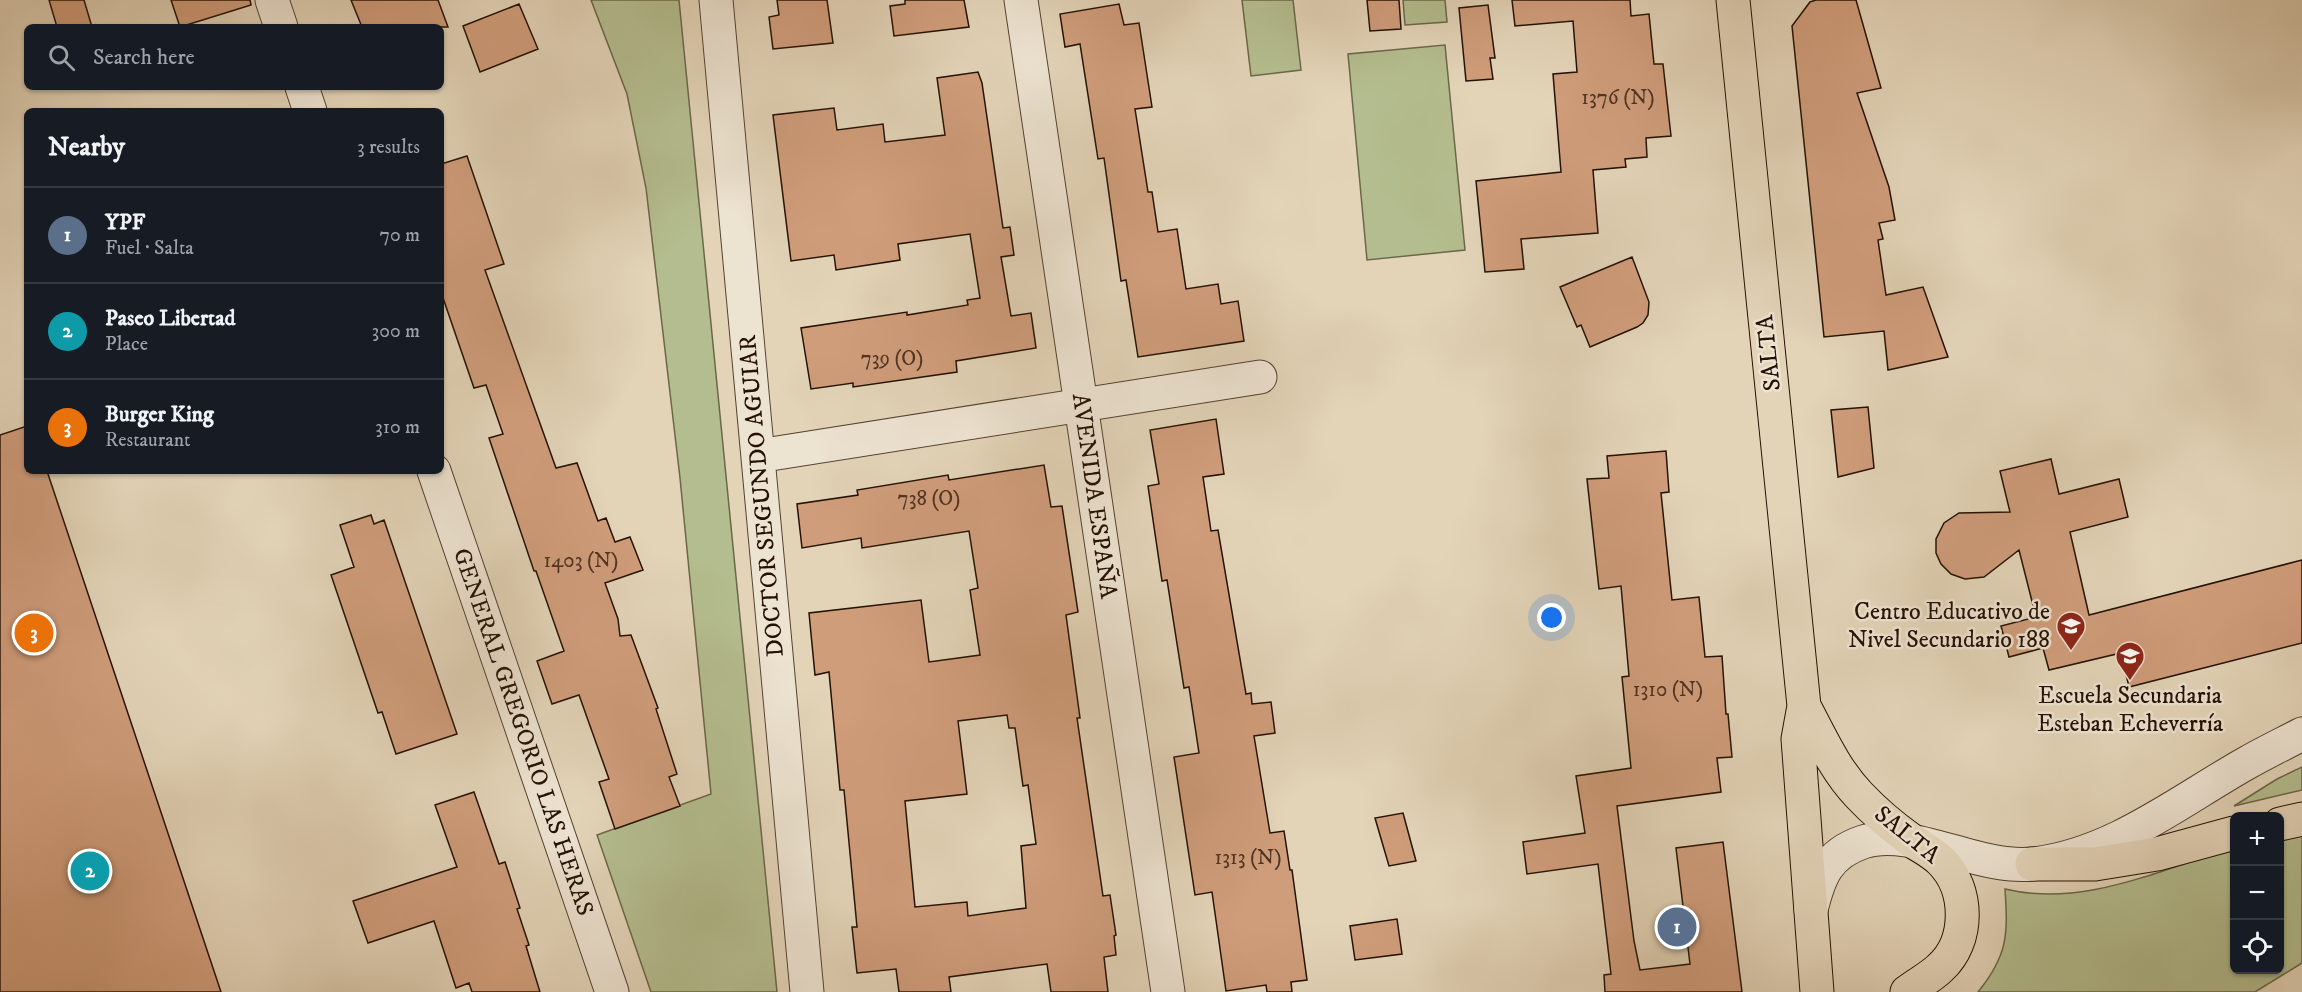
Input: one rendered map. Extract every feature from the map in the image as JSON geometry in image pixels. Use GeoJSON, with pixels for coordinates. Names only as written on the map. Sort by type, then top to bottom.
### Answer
{"type":"FeatureCollection","features":[{"type":"Feature","properties":{"kind":"main road","name":"SALTA"},"geometry":{"type":"LineString","coordinates":[[1733,0],[1804,706],[1798,739],[1817,992]]}},
{"type":"Feature","properties":{"kind":"main road","name":"SALTA"},"geometry":{"type":"LineString","coordinates":[[1804,706],[1828,753],[1843,776],[1866,802],[1942,862],[1953,876],[1960,898],[1963,921],[1960,935],[1948,960],[1907,992]]}},
{"type":"Feature","properties":{"kind":"main road"},"geometry":{"type":"LineString","coordinates":[[2284,823],[2302,819]]}},
{"type":"Feature","properties":{"kind":"main road"},"geometry":{"type":"LineString","coordinates":[[2032,864],[2095,864],[2157,854],[2230,834]]}},
{"type":"Feature","properties":{"kind":"street"},"geometry":{"type":"LineString","coordinates":[[272,0],[280,24]]}},
{"type":"Feature","properties":{"kind":"street","name":"DOCTOR SEGUNDO AGUIAR"},"geometry":{"type":"LineString","coordinates":[[716,0],[807,992]]}},
{"type":"Feature","properties":{"kind":"street","name":"AVENIDA ESPAÑA"},"geometry":{"type":"LineString","coordinates":[[1021,0],[1168,992]]}},
{"type":"Feature","properties":{"kind":"street"},"geometry":{"type":"LineString","coordinates":[[303,90],[309,108]]}},
{"type":"Feature","properties":{"kind":"street"},"geometry":{"type":"LineString","coordinates":[[758,456],[1260,377]]}},
{"type":"Feature","properties":{"kind":"street","name":"GENERAL GREGORIO LAS HERAS"},"geometry":{"type":"LineString","coordinates":[[435,474],[612,992]]}},
{"type":"Feature","properties":{"kind":"street"},"geometry":{"type":"LineString","coordinates":[[1811,910],[1817,884],[1833,858],[1847,848],[1865,841],[1885,838],[1914,842],[2000,863],[2032,864],[2063,857],[2136,829],[2245,764],[2302,734]]}},
{"type":"Feature","properties":{"kind":"green space"},"geometry":{"type":"Polygon","coordinates":[[[591,0],[679,0],[777,992],[651,992],[597,835],[711,794],[680,478],[646,188],[627,94],[591,0]]]}},
{"type":"Feature","properties":{"kind":"green space"},"geometry":{"type":"Polygon","coordinates":[[[1242,0],[1293,0],[1301,70],[1251,76],[1242,0]]]}},
{"type":"Feature","properties":{"kind":"green space"},"geometry":{"type":"Polygon","coordinates":[[[1403,0],[1445,0],[1447,22],[1405,25],[1403,0]]]}},
{"type":"Feature","properties":{"kind":"green space"},"geometry":{"type":"Polygon","coordinates":[[[1445,45],[1465,250],[1367,260],[1348,54],[1445,45]]]}},
{"type":"Feature","properties":{"kind":"green space"},"geometry":{"type":"Polygon","coordinates":[[[2302,767],[2302,790],[2234,806],[2277,779],[2302,767]]]}},
{"type":"Feature","properties":{"kind":"green space"},"geometry":{"type":"Polygon","coordinates":[[[2302,832],[2302,963],[2255,992],[1978,992],[1995,967],[2004,944],[2005,889],[2034,894],[2064,894],[2093,890],[2150,875],[2230,849],[2230,974],[2284,974],[2284,836],[2302,832]]]}},
{"type":"Feature","properties":{"kind":"building"},"geometry":{"type":"Polygon","coordinates":[[[49,0],[84,0],[91,24],[56,24],[49,0]]]}},
{"type":"Feature","properties":{"kind":"building"},"geometry":{"type":"Polygon","coordinates":[[[171,0],[250,0],[251,5],[190,24],[179,24],[171,0]]]}},
{"type":"Feature","properties":{"kind":"building"},"geometry":{"type":"Polygon","coordinates":[[[351,0],[438,0],[448,27],[444,27],[444,24],[361,24],[351,0]]]}},
{"type":"Feature","properties":{"kind":"building"},"geometry":{"type":"Polygon","coordinates":[[[777,0],[827,0],[833,43],[773,49],[769,17],[779,15],[777,0]]]}},
{"type":"Feature","properties":{"kind":"building"},"geometry":{"type":"Polygon","coordinates":[[[905,0],[964,0],[969,27],[894,36],[890,6],[905,4],[905,0]]]}},
{"type":"Feature","properties":{"kind":"building"},"geometry":{"type":"Polygon","coordinates":[[[1367,0],[1399,0],[1401,29],[1370,31],[1367,0]]]}},
{"type":"Feature","properties":{"kind":"building"},"geometry":{"type":"Polygon","coordinates":[[[1512,0],[1630,0],[1631,16],[1649,14],[1654,64],[1663,64],[1671,136],[1646,138],[1647,157],[1625,159],[1626,167],[1593,170],[1598,233],[1521,239],[1524,269],[1485,272],[1476,181],[1561,172],[1553,74],[1577,72],[1573,21],[1515,26],[1512,0]]]}},
{"type":"Feature","properties":{"kind":"building"},"geometry":{"type":"Polygon","coordinates":[[[1856,0],[1881,88],[1857,93],[1889,187],[1895,220],[1879,223],[1883,239],[1878,240],[1886,295],[1923,287],[1948,357],[1888,370],[1884,331],[1824,337],[1792,26],[1810,2],[1856,0]]]}},
{"type":"Feature","properties":{"kind":"building"},"geometry":{"type":"Polygon","coordinates":[[[519,4],[538,49],[480,72],[463,26],[519,4]]]}},
{"type":"Feature","properties":{"kind":"building"},"geometry":{"type":"Polygon","coordinates":[[[1119,4],[1124,25],[1139,23],[1152,107],[1135,109],[1148,192],[1152,192],[1158,232],[1177,229],[1186,289],[1218,284],[1221,304],[1238,301],[1244,341],[1138,357],[1126,280],[1121,281],[1104,158],[1098,159],[1080,44],[1065,47],[1060,14],[1119,4]]]}},
{"type":"Feature","properties":{"kind":"building"},"geometry":{"type":"Polygon","coordinates":[[[1488,5],[1495,58],[1490,58],[1493,79],[1466,81],[1459,8],[1488,5]]]}},
{"type":"Feature","properties":{"kind":"building"},"geometry":{"type":"Polygon","coordinates":[[[978,72],[982,83],[1003,228],[1010,227],[1014,255],[1001,257],[1011,316],[1031,313],[1036,348],[956,361],[957,372],[853,387],[853,383],[811,389],[801,328],[968,305],[967,300],[980,298],[970,234],[898,244],[900,260],[836,270],[834,255],[791,261],[773,115],[834,108],[837,130],[883,124],[885,142],[945,135],[937,78],[978,72]]]}},
{"type":"Feature","properties":{"kind":"building"},"geometry":{"type":"Polygon","coordinates":[[[467,156],[504,264],[485,270],[556,468],[577,463],[598,521],[606,518],[615,542],[630,537],[643,570],[605,583],[618,619],[620,636],[631,635],[658,708],[656,709],[677,774],[669,777],[680,806],[615,829],[599,782],[609,779],[579,695],[552,704],[537,661],[564,651],[489,438],[503,434],[486,385],[474,388],[444,301],[444,163],[467,156]]]}},
{"type":"Feature","properties":{"kind":"building"},"geometry":{"type":"Polygon","coordinates":[[[1632,257],[1649,302],[1648,315],[1637,327],[1590,347],[1581,325],[1577,327],[1560,287],[1632,257]]]}},
{"type":"Feature","properties":{"kind":"building"},"geometry":{"type":"Polygon","coordinates":[[[1868,407],[1874,468],[1838,477],[1831,410],[1868,407]]]}},
{"type":"Feature","properties":{"kind":"building"},"geometry":{"type":"Polygon","coordinates":[[[1216,419],[1224,474],[1203,477],[1211,531],[1218,530],[1246,694],[1251,693],[1252,704],[1271,702],[1275,733],[1254,736],[1270,833],[1284,831],[1290,870],[1292,870],[1307,980],[1291,982],[1292,992],[1267,992],[1266,985],[1226,991],[1212,892],[1195,895],[1174,757],[1199,753],[1189,687],[1184,688],[1167,580],[1162,581],[1148,486],[1159,484],[1150,430],[1216,419]]]}},
{"type":"Feature","properties":{"kind":"building"},"geometry":{"type":"Polygon","coordinates":[[[24,427],[24,474],[48,474],[221,992],[0,992],[0,435],[24,427]]]}},
{"type":"Feature","properties":{"kind":"building"},"geometry":{"type":"Polygon","coordinates":[[[1666,451],[1669,492],[1661,493],[1672,600],[1699,597],[1705,657],[1722,656],[1732,757],[1717,758],[1721,792],[1617,806],[1634,941],[1640,970],[1690,964],[1676,848],[1723,842],[1742,992],[1605,992],[1604,975],[1611,974],[1598,864],[1527,874],[1523,842],[1585,833],[1576,776],[1631,768],[1622,677],[1629,676],[1621,586],[1599,589],[1587,479],[1609,478],[1607,456],[1666,451]]]}},
{"type":"Feature","properties":{"kind":"building"},"geometry":{"type":"Polygon","coordinates":[[[2051,459],[2059,494],[2119,479],[2128,517],[2070,532],[2089,615],[2302,560],[2302,643],[2129,687],[2121,653],[2049,670],[2043,648],[2009,657],[2001,626],[2036,617],[2019,550],[1984,577],[1965,579],[1951,574],[1941,564],[1936,553],[1936,539],[1944,523],[1959,513],[2010,512],[2000,471],[2051,459]]]}},
{"type":"Feature","properties":{"kind":"building"},"geometry":{"type":"Polygon","coordinates":[[[1044,465],[1051,507],[1062,506],[1078,612],[1066,615],[1080,718],[1077,718],[1103,896],[1110,895],[1116,935],[1114,936],[1116,955],[1104,957],[1108,992],[1051,992],[1047,964],[949,977],[951,992],[899,992],[896,969],[857,973],[852,927],[857,927],[844,790],[840,790],[829,672],[815,675],[809,613],[921,600],[929,662],[980,655],[970,590],[978,588],[969,531],[862,548],[861,538],[802,548],[797,504],[858,495],[857,490],[948,475],[949,480],[1044,465]],[[1007,715],[958,721],[967,794],[905,801],[915,907],[967,902],[968,916],[1026,908],[1021,846],[1036,844],[1028,785],[1023,786],[1015,728],[1009,728],[1007,715]]]}},
{"type":"Feature","properties":{"kind":"building"},"geometry":{"type":"Polygon","coordinates":[[[371,515],[374,524],[384,520],[457,734],[396,754],[382,712],[378,713],[331,575],[354,567],[340,525],[371,515]]]}},
{"type":"Feature","properties":{"kind":"building"},"geometry":{"type":"Polygon","coordinates":[[[474,792],[499,864],[505,862],[520,908],[517,909],[529,945],[526,946],[540,992],[472,992],[469,983],[456,988],[434,921],[368,943],[353,901],[457,867],[435,805],[474,792]]]}},
{"type":"Feature","properties":{"kind":"building"},"geometry":{"type":"Polygon","coordinates":[[[1403,813],[1416,861],[1389,866],[1375,818],[1403,813]]]}},
{"type":"Feature","properties":{"kind":"building"},"geometry":{"type":"Polygon","coordinates":[[[1397,919],[1402,954],[1355,960],[1350,926],[1397,919]]]}},
{"type":"Feature","properties":{"kind":"place","name":"Burger King"},"geometry":{"type":"Point","coordinates":[34,633]}},
{"type":"Feature","properties":{"kind":"place","name":"Centro Educativo de Nivel Secundario 188"},"geometry":{"type":"Point","coordinates":[2071,652]}},
{"type":"Feature","properties":{"kind":"place","name":"Escuela Secundaria Esteban Echeverría"},"geometry":{"type":"Point","coordinates":[2130,682]}},
{"type":"Feature","properties":{"kind":"place","name":"Paseo Libertad"},"geometry":{"type":"Point","coordinates":[90,871]}},
{"type":"Feature","properties":{"kind":"place","name":"YPF"},"geometry":{"type":"Point","coordinates":[1677,927]}}]}
